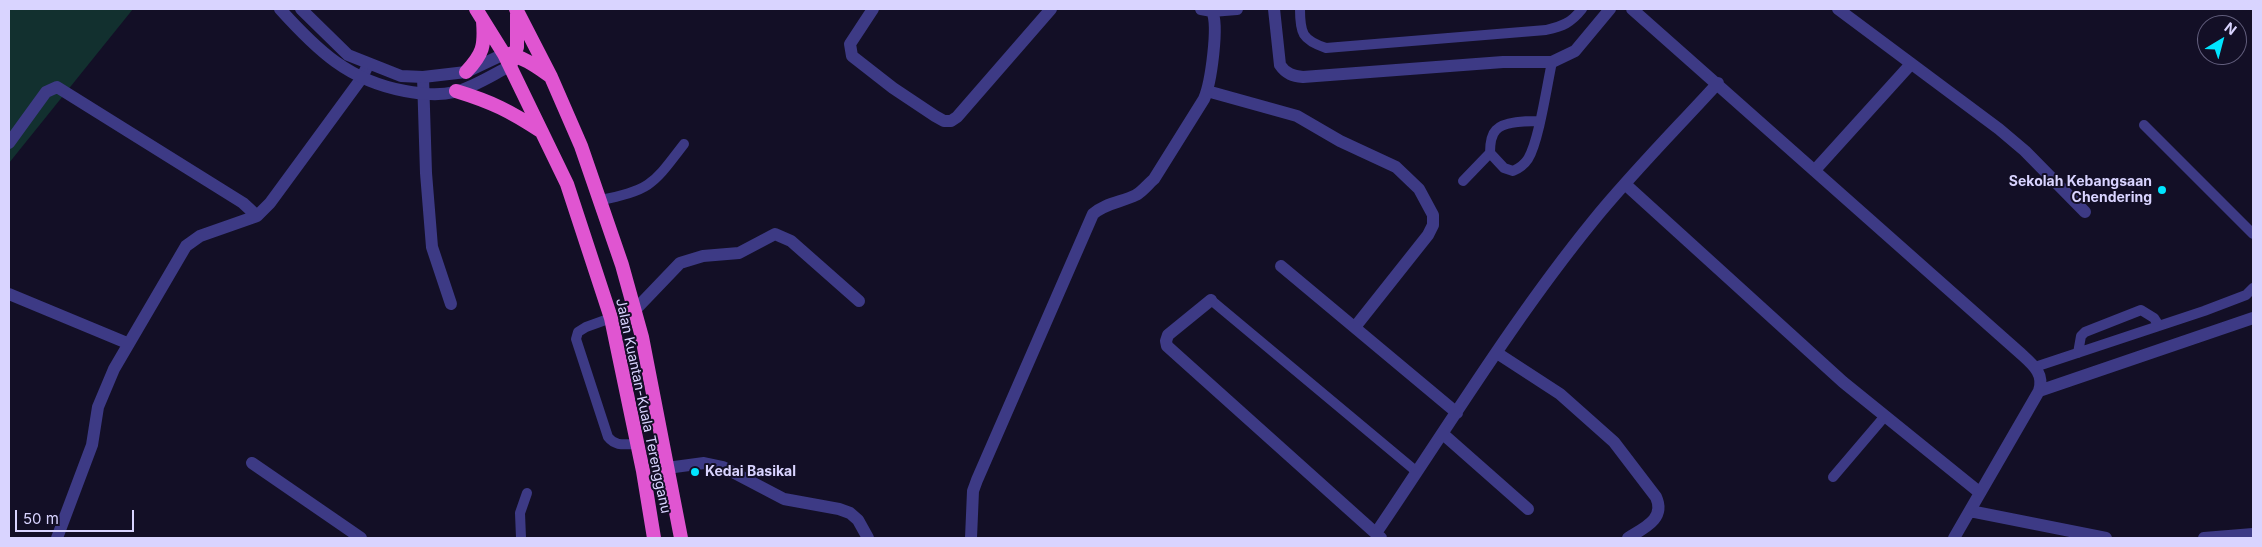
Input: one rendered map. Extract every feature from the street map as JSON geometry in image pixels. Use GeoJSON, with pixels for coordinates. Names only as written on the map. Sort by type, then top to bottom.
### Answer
{"type":"FeatureCollection","features":[{"type":"Feature","properties":{"kind":"highway"},"geometry":{"type":"LineString","coordinates":[[517,10],[510,59],[533,64],[551,77]]}},
{"type":"Feature","properties":{"kind":"highway","name":"Jalan Kuantan-Kuala Terengganu"},"geometry":{"type":"LineString","coordinates":[[517,10],[551,77],[581,146],[622,265],[642,337],[682,538]]}},
{"type":"Feature","properties":{"kind":"highway"},"geometry":{"type":"LineString","coordinates":[[466,72],[479,58],[485,43],[480,14]]}},
{"type":"Feature","properties":{"kind":"highway","name":"Jalan Kuantan-Kuala Terengganu"},"geometry":{"type":"LineString","coordinates":[[480,14],[510,59],[542,133],[567,184],[610,318],[638,444],[654,538]]}},
{"type":"Feature","properties":{"kind":"highway"},"geometry":{"type":"LineString","coordinates":[[456,92],[491,102],[512,113],[542,133]]}},
{"type":"Feature","properties":{"kind":"street"},"geometry":{"type":"LineString","coordinates":[[280,9],[316,46],[361,79],[397,90],[425,95],[456,92],[510,59]]}},
{"type":"Feature","properties":{"kind":"street"},"geometry":{"type":"LineString","coordinates":[[301,9],[348,55],[368,65],[401,76],[423,77],[466,72],[510,59]]}},
{"type":"Feature","properties":{"kind":"street"},"geometry":{"type":"LineString","coordinates":[[873,9],[850,44],[852,56],[914,102],[940,119],[951,121],[957,117],[1051,9]]}},
{"type":"Feature","properties":{"kind":"street"},"geometry":{"type":"LineString","coordinates":[[971,538],[973,491],[976,480],[1093,214],[1110,204],[1138,194],[1146,187],[1196,113],[1207,91],[1214,50],[1208,9],[1236,9]]}},
{"type":"Feature","properties":{"kind":"street"},"geometry":{"type":"LineString","coordinates":[[1274,9],[1280,65],[1284,72],[1303,78],[1503,62],[1552,62],[1575,51],[1610,9]]}},
{"type":"Feature","properties":{"kind":"street"},"geometry":{"type":"LineString","coordinates":[[1632,9],[1718,83],[2035,367],[2040,374],[2042,383],[2039,391],[1954,538]]}},
{"type":"Feature","properties":{"kind":"street"},"geometry":{"type":"LineString","coordinates":[[1838,9],[2025,150],[2085,212]]}},
{"type":"Feature","properties":{"kind":"street"},"geometry":{"type":"LineString","coordinates":[[1815,170],[1911,64]]}},
{"type":"Feature","properties":{"kind":"street"},"geometry":{"type":"LineString","coordinates":[[57,538],[92,445],[98,407],[114,369],[127,343],[186,246],[200,236],[256,216],[270,203],[361,79],[368,65]]}},
{"type":"Feature","properties":{"kind":"street"},"geometry":{"type":"LineString","coordinates":[[423,77],[426,173],[432,247],[450,304]]}},
{"type":"Feature","properties":{"kind":"street"},"geometry":{"type":"LineString","coordinates":[[1211,300],[1168,335],[1166,341],[1168,346],[1379,536],[1442,434],[1551,277],[1625,184],[1718,83]]}},
{"type":"Feature","properties":{"kind":"street"},"geometry":{"type":"LineString","coordinates":[[9,143],[46,92],[57,86],[243,203],[256,216]]}},
{"type":"Feature","properties":{"kind":"street"},"geometry":{"type":"LineString","coordinates":[[1207,91],[1297,116],[1340,141],[1396,167],[1420,189],[1433,215],[1433,225],[1428,235],[1355,327]]}},
{"type":"Feature","properties":{"kind":"street"},"geometry":{"type":"LineString","coordinates":[[1625,184],[1821,362],[1979,492]]}},
{"type":"Feature","properties":{"kind":"street"},"geometry":{"type":"LineString","coordinates":[[634,311],[680,263],[703,256],[739,253],[774,234],[791,241],[859,301]]}},
{"type":"Feature","properties":{"kind":"street"},"geometry":{"type":"LineString","coordinates":[[1282,266],[1457,413]]}},
{"type":"Feature","properties":{"kind":"street"},"geometry":{"type":"LineString","coordinates":[[9,294],[127,343]]}},
{"type":"Feature","properties":{"kind":"street"},"geometry":{"type":"LineString","coordinates":[[2039,391],[2253,318]]}},
{"type":"Feature","properties":{"kind":"street"},"geometry":{"type":"LineString","coordinates":[[1497,353],[1560,394],[1614,442],[1656,498],[1660,506],[1658,516],[1628,538]]}},
{"type":"Feature","properties":{"kind":"street"},"geometry":{"type":"LineString","coordinates":[[1442,434],[1528,509]]}},
{"type":"Feature","properties":{"kind":"street"},"geometry":{"type":"LineString","coordinates":[[252,463],[361,538]]}},
{"type":"Feature","properties":{"kind":"street"},"geometry":{"type":"LineString","coordinates":[[667,468],[704,463],[724,467],[784,499],[839,509],[850,513],[858,520],[868,538]]}},
{"type":"Feature","properties":{"kind":"street"},"geometry":{"type":"LineString","coordinates":[[1970,510],[2106,538]]}},
{"type":"Feature","properties":{"kind":"street"},"geometry":{"type":"LineString","coordinates":[[2204,538],[2253,534]]}},
{"type":"Feature","properties":{"kind":"lane"},"geometry":{"type":"LineString","coordinates":[[1300,9],[1300,29],[1309,42],[1326,48],[1546,30],[1562,26],[1573,20],[1582,9]]}},
{"type":"Feature","properties":{"kind":"lane"},"geometry":{"type":"LineString","coordinates":[[1490,153],[1504,168],[1513,171],[1522,167],[1532,148],[1552,62]]}},
{"type":"Feature","properties":{"kind":"lane"},"geometry":{"type":"LineString","coordinates":[[1463,181],[1490,153],[1491,141],[1496,130],[1504,125],[1539,120]]}},
{"type":"Feature","properties":{"kind":"lane"},"geometry":{"type":"LineString","coordinates":[[2144,125],[2253,234]]}},
{"type":"Feature","properties":{"kind":"lane"},"geometry":{"type":"LineString","coordinates":[[600,200],[636,192],[655,181],[684,144]]}},
{"type":"Feature","properties":{"kind":"lane"},"geometry":{"type":"LineString","coordinates":[[2035,367],[2159,326],[2246,294],[2253,288]]}},
{"type":"Feature","properties":{"kind":"lane"},"geometry":{"type":"LineString","coordinates":[[1211,300],[1417,472]]}},
{"type":"Feature","properties":{"kind":"lane"},"geometry":{"type":"LineString","coordinates":[[2078,353],[2081,336],[2086,332],[2142,310],[2154,318],[2159,326]]}},
{"type":"Feature","properties":{"kind":"lane"},"geometry":{"type":"LineString","coordinates":[[610,318],[586,327],[578,332],[576,339],[608,437],[612,442],[619,445],[638,444]]}},
{"type":"Feature","properties":{"kind":"lane"},"geometry":{"type":"LineString","coordinates":[[1833,477],[1885,416]]}},
{"type":"Feature","properties":{"kind":"lane"},"geometry":{"type":"LineString","coordinates":[[521,538],[520,512],[527,494]]}},
{"type":"Feature","properties":{"kind":"green space"},"geometry":{"type":"Polygon","coordinates":[[[9,9],[133,9],[9,163],[9,9]]]}},
{"type":"Feature","properties":{"kind":"place","name":"Sekolah Kebangsaan Chendering"},"geometry":{"type":"Point","coordinates":[2162,190]}},
{"type":"Feature","properties":{"kind":"place","name":"Kedai Basikal"},"geometry":{"type":"Point","coordinates":[695,472]}}]}
